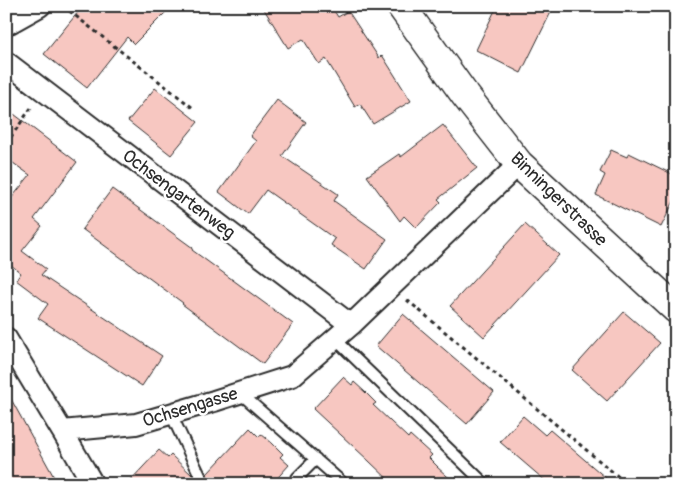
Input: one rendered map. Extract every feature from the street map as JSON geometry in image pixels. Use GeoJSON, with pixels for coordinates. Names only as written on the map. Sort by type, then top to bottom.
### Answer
{"type":"FeatureCollection","features":[{"type":"Feature","properties":{"kind":"street"},"geometry":{"type":"LineString","coordinates":[[6,25],[40,6]]}},
{"type":"Feature","properties":{"kind":"street","name":"Binningerstrasse"},"geometry":{"type":"LineString","coordinates":[[400,6],[465,95],[519,164],[676,309]]}},
{"type":"Feature","properties":{"kind":"street","name":"Ochsengartenweg"},"geometry":{"type":"LineString","coordinates":[[6,62],[352,325]]}},
{"type":"Feature","properties":{"kind":"street","name":"Ochsengasse"},"geometry":{"type":"LineString","coordinates":[[62,431],[136,424],[292,376],[352,325],[519,164]]}},
{"type":"Feature","properties":{"kind":"street"},"geometry":{"type":"LineString","coordinates":[[6,338],[93,484]]}},
{"type":"Feature","properties":{"kind":"lane"},"geometry":{"type":"LineString","coordinates":[[335,339],[485,484]]}},
{"type":"Feature","properties":{"kind":"lane"},"geometry":{"type":"LineString","coordinates":[[240,393],[344,484]]}},
{"type":"Feature","properties":{"kind":"lane"},"geometry":{"type":"LineString","coordinates":[[171,414],[204,484]]}},
{"type":"Feature","properties":{"kind":"lane"},"geometry":{"type":"LineString","coordinates":[[303,484],[297,478],[316,458]]}},
{"type":"Feature","properties":{"kind":"path"},"geometry":{"type":"LineString","coordinates":[[63,6],[192,108]]}},
{"type":"Feature","properties":{"kind":"path"},"geometry":{"type":"LineString","coordinates":[[6,144],[31,108]]}},
{"type":"Feature","properties":{"kind":"path"},"geometry":{"type":"LineString","coordinates":[[391,287],[627,484]]}},
{"type":"Feature","properties":{"kind":"building"},"geometry":{"type":"Polygon","coordinates":[[[83,6],[172,6],[134,44],[127,37],[87,88],[44,54],[83,6]]]}},
{"type":"Feature","properties":{"kind":"building"},"geometry":{"type":"Polygon","coordinates":[[[262,6],[331,6],[338,17],[348,11],[379,58],[382,55],[411,101],[373,124],[360,104],[355,107],[326,59],[319,64],[303,39],[288,48],[262,6]]]}},
{"type":"Feature","properties":{"kind":"building"},"geometry":{"type":"Polygon","coordinates":[[[497,6],[554,6],[521,73],[476,50],[497,6]]]}},
{"type":"Feature","properties":{"kind":"building"},"geometry":{"type":"Polygon","coordinates":[[[155,88],[198,122],[171,155],[128,121],[155,88]]]}},
{"type":"Feature","properties":{"kind":"building"},"geometry":{"type":"Polygon","coordinates":[[[277,100],[306,122],[282,156],[338,194],[334,201],[387,239],[366,269],[331,245],[335,239],[266,190],[248,214],[219,192],[256,141],[250,136],[277,100]]]}},
{"type":"Feature","properties":{"kind":"building"},"geometry":{"type":"Polygon","coordinates":[[[6,108],[77,162],[34,219],[42,226],[22,251],[46,269],[41,275],[162,356],[142,386],[38,318],[48,304],[16,280],[21,273],[11,265],[6,271],[6,205],[30,175],[6,158],[6,108]]]}},
{"type":"Feature","properties":{"kind":"building"},"geometry":{"type":"Polygon","coordinates":[[[443,125],[477,168],[438,199],[441,202],[416,228],[404,216],[400,221],[367,176],[399,154],[401,157],[443,125]]]}},
{"type":"Feature","properties":{"kind":"building"},"geometry":{"type":"Polygon","coordinates":[[[611,150],[627,157],[629,153],[676,176],[676,197],[661,227],[596,195],[605,175],[600,172],[611,150]]]}},
{"type":"Feature","properties":{"kind":"building"},"geometry":{"type":"Polygon","coordinates":[[[112,189],[293,324],[263,364],[82,229],[112,189]]]}},
{"type":"Feature","properties":{"kind":"building"},"geometry":{"type":"Polygon","coordinates":[[[525,224],[559,255],[484,337],[450,306],[525,224]]]}},
{"type":"Feature","properties":{"kind":"building"},"geometry":{"type":"Polygon","coordinates":[[[624,312],[660,343],[607,401],[572,370],[624,312]]]}},
{"type":"Feature","properties":{"kind":"building"},"geometry":{"type":"Polygon","coordinates":[[[403,314],[494,392],[467,424],[376,346],[403,314]]]}},
{"type":"Feature","properties":{"kind":"building"},"geometry":{"type":"Polygon","coordinates":[[[343,377],[352,385],[354,382],[376,403],[373,405],[408,438],[410,435],[432,455],[429,458],[456,484],[393,484],[313,409],[343,377]]]}},
{"type":"Feature","properties":{"kind":"building"},"geometry":{"type":"Polygon","coordinates":[[[6,390],[54,477],[41,484],[10,484],[6,476],[6,390]]]}},
{"type":"Feature","properties":{"kind":"building"},"geometry":{"type":"Polygon","coordinates":[[[523,416],[545,435],[550,430],[613,484],[549,484],[500,442],[523,416]]]}},
{"type":"Feature","properties":{"kind":"building"},"geometry":{"type":"Polygon","coordinates":[[[250,428],[259,437],[261,434],[272,443],[283,454],[280,457],[289,465],[272,484],[211,484],[207,474],[250,428]]]}},
{"type":"Feature","properties":{"kind":"building"},"geometry":{"type":"Polygon","coordinates":[[[159,450],[168,458],[171,455],[192,475],[196,484],[127,484],[159,450]]]}}]}
